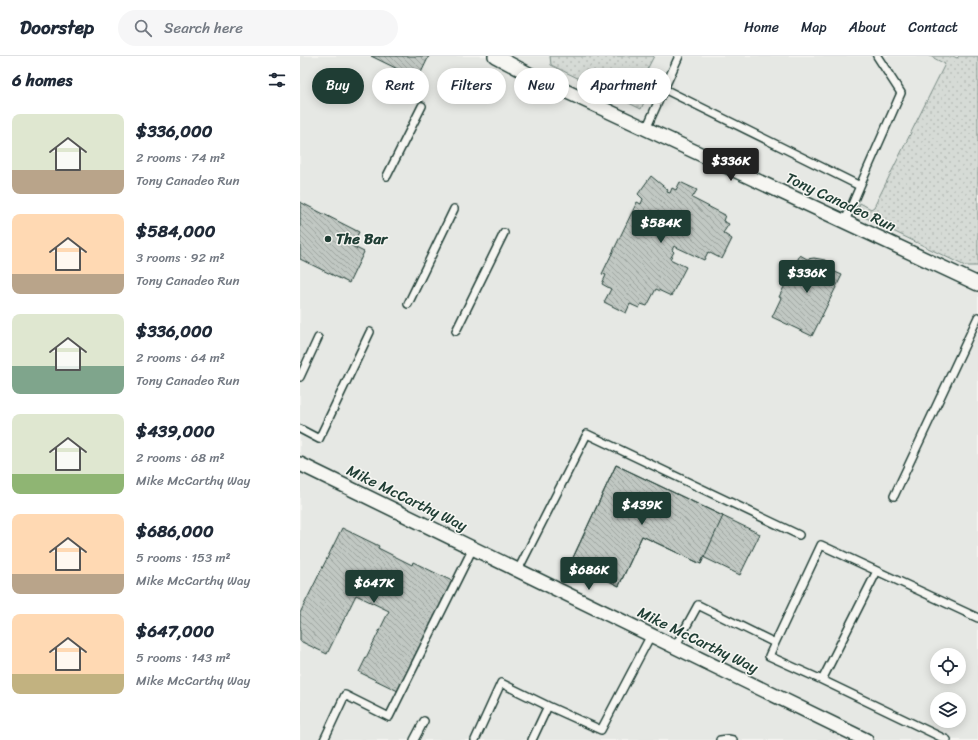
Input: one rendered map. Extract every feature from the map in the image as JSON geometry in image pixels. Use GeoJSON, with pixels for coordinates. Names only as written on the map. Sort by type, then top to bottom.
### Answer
{"type":"FeatureCollection","features":[{"type":"Feature","properties":{"kind":"street","name":"Tony Canadeo Run"},"geometry":{"type":"LineString","coordinates":[[495,56],[531,75],[978,284]]}},
{"type":"Feature","properties":{"kind":"street","name":"Mike McCarthy Way"},"geometry":{"type":"LineString","coordinates":[[300,464],[866,740]]}},
{"type":"Feature","properties":{"kind":"lane"},"geometry":{"type":"LineString","coordinates":[[671,74],[679,56]]}},
{"type":"Feature","properties":{"kind":"lane"},"geometry":{"type":"LineString","coordinates":[[845,221],[901,93],[877,56]]}},
{"type":"Feature","properties":{"kind":"lane"},"geometry":{"type":"LineString","coordinates":[[671,92],[860,186]]}},
{"type":"Feature","properties":{"kind":"lane"},"geometry":{"type":"LineString","coordinates":[[646,128],[657,104]]}},
{"type":"Feature","properties":{"kind":"lane"},"geometry":{"type":"LineString","coordinates":[[387,176],[422,106]]}},
{"type":"Feature","properties":{"kind":"lane"},"geometry":{"type":"LineString","coordinates":[[408,304],[454,209]]}},
{"type":"Feature","properties":{"kind":"lane"},"geometry":{"type":"LineString","coordinates":[[456,331],[504,233]]}},
{"type":"Feature","properties":{"kind":"lane"},"geometry":{"type":"LineString","coordinates":[[894,496],[978,317]]}},
{"type":"Feature","properties":{"kind":"lane"},"geometry":{"type":"LineString","coordinates":[[300,429],[319,439],[370,332]]}},
{"type":"Feature","properties":{"kind":"lane"},"geometry":{"type":"LineString","coordinates":[[300,377],[318,338]]}},
{"type":"Feature","properties":{"kind":"lane"},"geometry":{"type":"LineString","coordinates":[[518,570],[587,434],[799,535]]}},
{"type":"Feature","properties":{"kind":"lane"},"geometry":{"type":"LineString","coordinates":[[947,740],[769,656],[820,545],[978,618]]}},
{"type":"Feature","properties":{"kind":"lane"},"geometry":{"type":"LineString","coordinates":[[324,740],[345,695],[389,717],[473,548]]}},
{"type":"Feature","properties":{"kind":"lane"},"geometry":{"type":"LineString","coordinates":[[822,680],[878,571]]}},
{"type":"Feature","properties":{"kind":"lane"},"geometry":{"type":"LineString","coordinates":[[674,647],[698,605],[775,643]]}},
{"type":"Feature","properties":{"kind":"lane"},"geometry":{"type":"LineString","coordinates":[[475,740],[501,683],[601,730],[651,635]]}},
{"type":"Feature","properties":{"kind":"lane"},"geometry":{"type":"LineString","coordinates":[[532,740],[548,706]]}},
{"type":"Feature","properties":{"kind":"lane"},"geometry":{"type":"LineString","coordinates":[[414,740],[424,721]]}},
{"type":"Feature","properties":{"kind":"lane"},"geometry":{"type":"LineString","coordinates":[[720,740],[733,740]]}},
{"type":"Feature","properties":{"kind":"shaded area"},"geometry":{"type":"Polygon","coordinates":[[[300,56],[978,56],[978,740],[300,740],[300,56]]]}},
{"type":"Feature","properties":{"kind":"shaded area"},"geometry":{"type":"Polygon","coordinates":[[[550,56],[654,56],[648,68],[577,68],[577,78],[569,74],[569,68],[557,68],[551,65],[550,56]]]}},
{"type":"Feature","properties":{"kind":"shaded area"},"geometry":{"type":"Polygon","coordinates":[[[930,56],[953,56],[957,58],[959,56],[978,56],[978,266],[965,266],[856,213],[860,203],[871,209],[874,207],[945,64],[930,56]]]}},
{"type":"Feature","properties":{"kind":"shaded area"},"geometry":{"type":"Polygon","coordinates":[[[631,104],[643,104],[641,109],[631,104]]]}},
{"type":"Feature","properties":{"kind":"building"},"geometry":{"type":"Polygon","coordinates":[[[371,56],[429,56],[423,68],[396,68],[371,56]]]}},
{"type":"Feature","properties":{"kind":"building"},"geometry":{"type":"Polygon","coordinates":[[[651,176],[668,190],[667,192],[670,193],[672,188],[676,190],[680,182],[697,190],[692,198],[725,215],[723,221],[729,224],[723,233],[732,239],[722,259],[708,252],[704,260],[674,246],[672,250],[674,252],[670,259],[686,267],[671,296],[656,289],[647,306],[641,304],[639,308],[630,304],[626,313],[604,302],[611,289],[602,284],[606,275],[602,274],[637,202],[641,204],[643,199],[638,194],[651,176]]]}},
{"type":"Feature","properties":{"kind":"building","name":"The Bar"},"geometry":{"type":"Polygon","coordinates":[[[300,202],[359,232],[352,246],[364,252],[349,283],[300,259],[300,202]]]}},
{"type":"Feature","properties":{"kind":"building"},"geometry":{"type":"Polygon","coordinates":[[[800,255],[807,259],[814,258],[825,260],[833,267],[835,272],[842,275],[812,336],[772,317],[781,298],[779,297],[800,255]]]}},
{"type":"Feature","properties":{"kind":"building"},"geometry":{"type":"Polygon","coordinates":[[[616,465],[760,534],[740,575],[703,557],[701,564],[642,536],[619,586],[571,562],[616,465]]]}},
{"type":"Feature","properties":{"kind":"building"},"geometry":{"type":"Polygon","coordinates":[[[616,465],[723,516],[701,564],[642,536],[619,586],[571,562],[616,465]]]}},
{"type":"Feature","properties":{"kind":"building"},"geometry":{"type":"Polygon","coordinates":[[[342,528],[379,546],[378,548],[412,565],[413,562],[452,581],[398,691],[359,672],[389,611],[356,595],[327,654],[300,641],[300,613],[342,528]]]}},
{"type":"Feature","properties":{"kind":"place","name":"The Bar"},"geometry":{"type":"Point","coordinates":[328,239]}}]}
